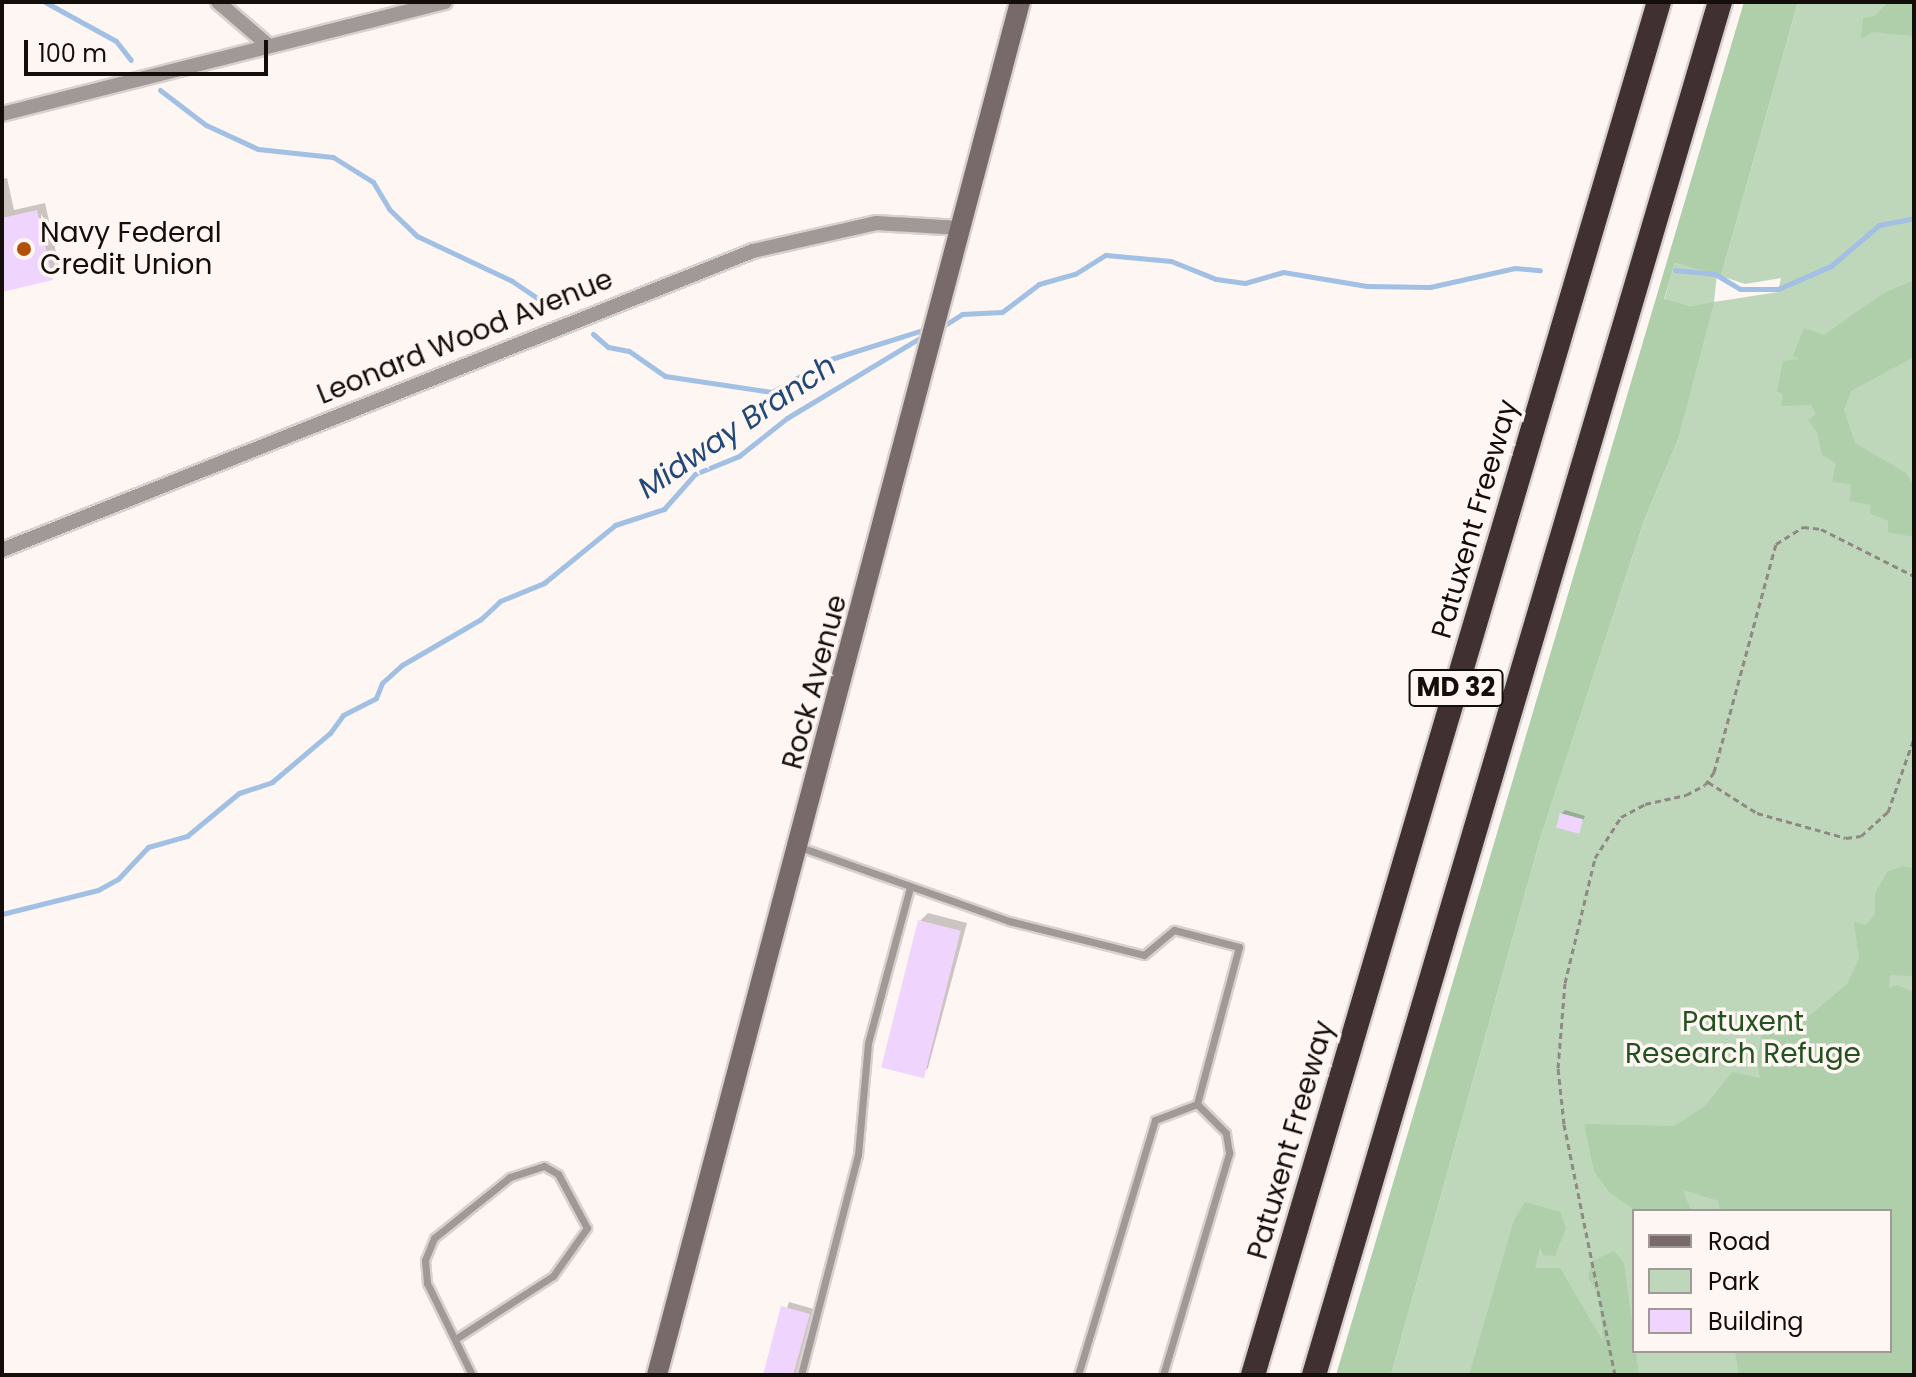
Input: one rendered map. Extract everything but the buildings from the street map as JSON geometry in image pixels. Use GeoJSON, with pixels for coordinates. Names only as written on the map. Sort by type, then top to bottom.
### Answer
{"type":"FeatureCollection","features":[{"type":"Feature","properties":{"kind":"highway","name":"Patuxent Freeway"},"geometry":{"type":"LineString","coordinates":[[1253,1375],[1659,2]]}},
{"type":"Feature","properties":{"kind":"highway","name":"MD 32"},"geometry":{"type":"LineString","coordinates":[[1314,1375],[1720,2]]}},
{"type":"Feature","properties":{"kind":"street"},"geometry":{"type":"LineString","coordinates":[[218,2],[269,46]]}},
{"type":"Feature","properties":{"kind":"street"},"geometry":{"type":"LineString","coordinates":[[2,114],[445,2]]}},
{"type":"Feature","properties":{"kind":"street","name":"Rock Avenue"},"geometry":{"type":"LineString","coordinates":[[657,1375],[800,847],[1020,2]]}},
{"type":"Feature","properties":{"kind":"street","name":"Leonard Wood Avenue"},"geometry":{"type":"LineString","coordinates":[[2,550],[753,251],[876,223],[960,228]]}},
{"type":"Feature","properties":{"kind":"lane"},"geometry":{"type":"LineString","coordinates":[[800,847],[1009,921],[1144,955],[1174,930],[1239,947],[1197,1104]]}},
{"type":"Feature","properties":{"kind":"lane"},"geometry":{"type":"LineString","coordinates":[[801,1375],[858,1155],[868,1043],[910,887]]}},
{"type":"Feature","properties":{"kind":"lane"},"geometry":{"type":"LineString","coordinates":[[1078,1375],[1155,1120],[1197,1104]]}},
{"type":"Feature","properties":{"kind":"lane"},"geometry":{"type":"LineString","coordinates":[[1163,1375],[1229,1153],[1226,1133],[1197,1104]]}},
{"type":"Feature","properties":{"kind":"lane"},"geometry":{"type":"LineString","coordinates":[[457,1338],[553,1276],[587,1228],[558,1174],[544,1166],[510,1177],[434,1238],[425,1260],[427,1283],[457,1338],[472,1375]]}},
{"type":"Feature","properties":{"kind":"path"},"geometry":{"type":"LineString","coordinates":[[1615,1375],[1564,1124],[1558,1068],[1565,983],[1595,858],[1607,833],[1621,817],[1645,804],[1686,795],[1708,782],[1776,544],[1803,527],[1821,529],[1914,576]]}},
{"type":"Feature","properties":{"kind":"path"},"geometry":{"type":"LineString","coordinates":[[1708,782],[1757,813],[1846,838],[1861,836],[1888,812],[1914,738]]}},
{"type":"Feature","properties":{"kind":"green space"},"geometry":{"type":"Polygon","coordinates":[[[1744,2],[1798,2],[1721,276],[1675,263],[1664,299],[1690,306],[1714,302],[1679,437],[1644,521],[1541,836],[1391,1375],[1336,1375],[1744,2]]]}},
{"type":"Feature","properties":{"kind":"green space","name":"Patuxent Research Refuge"},"geometry":{"type":"Polygon","coordinates":[[[1798,2],[1914,2],[1914,1375],[1391,1375],[1541,836],[1644,521],[1679,437],[1713,303],[1690,306],[1664,300],[1675,263],[1717,274],[1714,302],[1778,292],[1781,278],[1745,284],[1721,276],[1798,2]]]}},
{"type":"Feature","properties":{"kind":"green space"},"geometry":{"type":"Polygon","coordinates":[[[1888,2],[1914,2],[1914,36],[1873,32],[1861,39],[1863,18],[1875,16],[1888,2]]]}},
{"type":"Feature","properties":{"kind":"green space"},"geometry":{"type":"Polygon","coordinates":[[[1914,280],[1914,357],[1851,391],[1844,410],[1855,443],[1906,473],[1914,486],[1914,537],[1888,532],[1888,521],[1870,513],[1871,505],[1850,501],[1851,484],[1832,482],[1836,463],[1822,455],[1817,432],[1808,420],[1816,414],[1811,405],[1781,406],[1783,395],[1777,391],[1783,361],[1800,359],[1793,356],[1804,328],[1824,335],[1882,294],[1914,280]]]}},
{"type":"Feature","properties":{"kind":"green space"},"geometry":{"type":"Polygon","coordinates":[[[1903,866],[1914,869],[1914,976],[1890,975],[1889,988],[1897,985],[1914,992],[1914,1375],[1739,1375],[1735,1353],[1892,1353],[1892,1209],[1719,1209],[1719,1201],[1683,1190],[1690,1209],[1633,1209],[1609,1192],[1594,1171],[1584,1124],[1674,1126],[1705,1106],[1732,1072],[1760,1078],[1757,1060],[1762,1034],[1796,1027],[1847,984],[1859,959],[1854,922],[1866,925],[1875,914],[1875,894],[1887,872],[1903,866]]]}},
{"type":"Feature","properties":{"kind":"green space"},"geometry":{"type":"Polygon","coordinates":[[[1525,1202],[1560,1212],[1566,1228],[1555,1256],[1543,1255],[1540,1247],[1535,1268],[1560,1268],[1603,1341],[1599,1295],[1588,1278],[1592,1261],[1614,1251],[1624,1263],[1632,1323],[1632,1353],[1636,1353],[1639,1375],[1469,1375],[1514,1220],[1525,1202]]]}},
{"type":"Feature","properties":{"kind":"waterway"},"geometry":{"type":"LineString","coordinates":[[45,2],[116,41],[131,60]]}},
{"type":"Feature","properties":{"kind":"waterway"},"geometry":{"type":"LineString","coordinates":[[160,90],[206,125],[258,149],[333,157],[373,182],[389,209],[417,236],[512,281],[555,310]]}},
{"type":"Feature","properties":{"kind":"waterway","name":"Midway Branch"},"geometry":{"type":"LineString","coordinates":[[1675,270],[1715,274],[1740,289],[1778,289],[1831,266],[1879,225],[1914,218]]}},
{"type":"Feature","properties":{"kind":"waterway","name":"Midway Branch"},"geometry":{"type":"LineString","coordinates":[[940,328],[962,314],[1002,312],[1039,284],[1075,274],[1106,255],[1171,261],[1216,279],[1245,283],[1283,272],[1367,286],[1430,287],[1515,268],[1540,270]]}},
{"type":"Feature","properties":{"kind":"waterway"},"geometry":{"type":"LineString","coordinates":[[593,334],[608,347],[629,351],[665,376],[772,392],[831,359],[926,329]]}},
{"type":"Feature","properties":{"kind":"waterway","name":"Midway Branch"},"geometry":{"type":"LineString","coordinates":[[2,914],[98,890],[118,879],[148,847],[187,836],[239,793],[272,782],[330,733],[343,715],[376,698],[382,683],[402,665],[481,619],[500,601],[544,583],[615,525],[664,509],[695,474],[739,456],[787,418],[928,333]]}},
{"type":"Feature","properties":{"kind":"place","name":"Navy Federal Credit Union"},"geometry":{"type":"Point","coordinates":[24,249]}}]}
